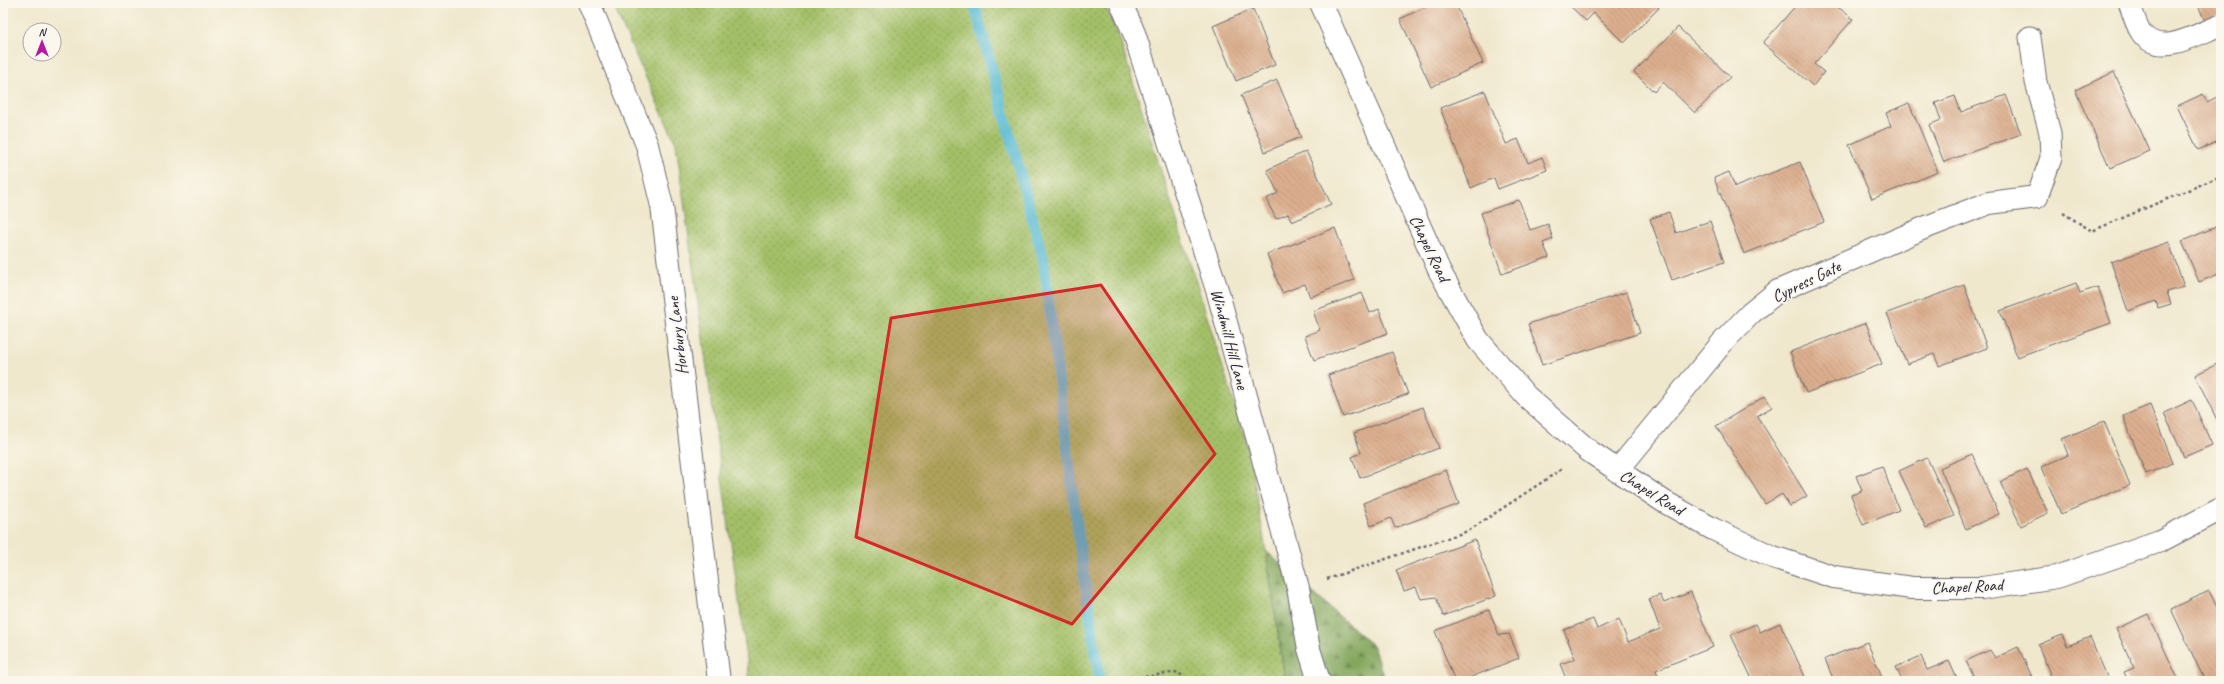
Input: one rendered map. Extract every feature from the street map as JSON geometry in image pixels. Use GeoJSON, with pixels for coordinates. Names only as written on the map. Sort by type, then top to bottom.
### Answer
{"type":"FeatureCollection","features":[{"type":"Feature","properties":{"kind":"street","name":"Horbury Lane"},"geometry":{"type":"LineString","coordinates":[[589,3],[647,145],[662,206],[719,681]]}},
{"type":"Feature","properties":{"kind":"street","name":"Windmill Hill Lane"},"geometry":{"type":"LineString","coordinates":[[1121,3],[1134,33],[1218,293],[1298,588],[1309,649],[1319,681]]}},
{"type":"Feature","properties":{"kind":"street","name":"Chapel Road"},"geometry":{"type":"LineString","coordinates":[[1321,3],[1440,272],[1478,340],[1526,396],[1589,451],[1617,472],[1663,501],[1713,529],[1773,557],[1834,577],[1912,588],[1982,588],[2057,577],[2160,541],[2221,509]]}},
{"type":"Feature","properties":{"kind":"street","name":"Cypress Gate"},"geometry":{"type":"LineString","coordinates":[[1617,472],[1750,312],[1778,291],[1924,228],[1989,203],[2037,197]]}},
{"type":"Feature","properties":{"kind":"lane"},"geometry":{"type":"LineString","coordinates":[[2129,3],[2142,34],[2154,44],[2170,44],[2221,25]]}},
{"type":"Feature","properties":{"kind":"lane"},"geometry":{"type":"LineString","coordinates":[[2030,37],[2036,82],[2050,133],[2051,158],[2037,197]]}},
{"type":"Feature","properties":{"kind":"path"},"geometry":{"type":"LineString","coordinates":[[2037,197],[2092,231],[2221,176]]}},
{"type":"Feature","properties":{"kind":"path"},"geometry":{"type":"LineString","coordinates":[[1298,588],[1468,531],[1589,451]]}},
{"type":"Feature","properties":{"kind":"path"},"geometry":{"type":"LineString","coordinates":[[1115,681],[1178,672],[1187,681]]}},
{"type":"Feature","properties":{"kind":"highlighted area"},"geometry":{"type":"Polygon","coordinates":[[[1101,285],[1215,454],[1072,624],[856,537],[891,318],[1101,285]]]}},
{"type":"Feature","properties":{"kind":"green space"},"geometry":{"type":"Polygon","coordinates":[[[612,3],[1104,3],[1119,37],[1249,450],[1266,551],[1285,681],[750,681],[676,144],[612,3]]]}},
{"type":"Feature","properties":{"kind":"green space"},"geometry":{"type":"Polygon","coordinates":[[[1266,551],[1373,646],[1385,681],[1285,681],[1266,551]]]}},
{"type":"Feature","properties":{"kind":"building"},"geometry":{"type":"Polygon","coordinates":[[[1434,3],[1455,3],[1483,63],[1431,87],[1400,19],[1434,3]]]}},
{"type":"Feature","properties":{"kind":"building"},"geometry":{"type":"Polygon","coordinates":[[[1567,3],[1654,3],[1659,8],[1624,43],[1594,13],[1586,21],[1567,3]]]}},
{"type":"Feature","properties":{"kind":"building"},"geometry":{"type":"Polygon","coordinates":[[[1798,3],[1833,3],[1853,19],[1814,64],[1824,72],[1813,86],[1763,43],[1798,3]]]}},
{"type":"Feature","properties":{"kind":"building"},"geometry":{"type":"Polygon","coordinates":[[[2197,3],[2221,3],[2221,14],[2205,21],[2197,3]]]}},
{"type":"Feature","properties":{"kind":"building"},"geometry":{"type":"Polygon","coordinates":[[[1253,9],[1275,65],[1236,81],[1213,26],[1253,9]]]}},
{"type":"Feature","properties":{"kind":"building"},"geometry":{"type":"Polygon","coordinates":[[[1678,27],[1730,77],[1695,113],[1663,82],[1654,92],[1634,72],[1678,27]]]}},
{"type":"Feature","properties":{"kind":"building"},"geometry":{"type":"Polygon","coordinates":[[[2114,72],[2150,151],[2110,168],[2075,90],[2114,72]]]}},
{"type":"Feature","properties":{"kind":"building"},"geometry":{"type":"Polygon","coordinates":[[[1277,80],[1301,137],[1265,152],[1241,95],[1277,80]]]}},
{"type":"Feature","properties":{"kind":"building"},"geometry":{"type":"Polygon","coordinates":[[[1485,91],[1506,144],[1518,139],[1528,163],[1542,157],[1547,170],[1498,189],[1494,178],[1471,188],[1440,108],[1485,91]]]}},
{"type":"Feature","properties":{"kind":"building"},"geometry":{"type":"Polygon","coordinates":[[[2203,94],[2207,102],[2221,95],[2221,140],[2198,150],[2177,106],[2203,94]]]}},
{"type":"Feature","properties":{"kind":"building"},"geometry":{"type":"Polygon","coordinates":[[[2006,95],[2021,134],[1944,162],[1929,125],[1941,120],[1935,103],[1955,96],[1961,112],[2006,95]]]}},
{"type":"Feature","properties":{"kind":"building"},"geometry":{"type":"Polygon","coordinates":[[[1909,103],[1938,172],[1872,199],[1849,145],[1891,126],[1886,113],[1909,103]]]}},
{"type":"Feature","properties":{"kind":"building"},"geometry":{"type":"Polygon","coordinates":[[[1306,151],[1331,204],[1292,222],[1288,214],[1276,219],[1266,199],[1278,193],[1267,170],[1306,151]]]}},
{"type":"Feature","properties":{"kind":"building"},"geometry":{"type":"Polygon","coordinates":[[[1800,162],[1824,222],[1744,254],[1714,178],[1729,172],[1735,187],[1800,162]]]}},
{"type":"Feature","properties":{"kind":"building"},"geometry":{"type":"Polygon","coordinates":[[[1519,200],[1530,230],[1548,224],[1553,239],[1543,243],[1549,257],[1502,274],[1481,213],[1519,200]]]}},
{"type":"Feature","properties":{"kind":"building"},"geometry":{"type":"Polygon","coordinates":[[[1669,212],[1676,233],[1710,221],[1724,262],[1672,280],[1650,219],[1669,212]]]}},
{"type":"Feature","properties":{"kind":"building"},"geometry":{"type":"Polygon","coordinates":[[[2221,225],[2221,273],[2199,282],[2182,241],[2221,225]]]}},
{"type":"Feature","properties":{"kind":"building"},"geometry":{"type":"Polygon","coordinates":[[[1335,228],[1354,280],[1310,297],[1305,284],[1282,293],[1267,254],[1335,228]]]}},
{"type":"Feature","properties":{"kind":"building"},"geometry":{"type":"Polygon","coordinates":[[[2169,242],[2184,287],[2167,292],[2171,304],[2158,308],[2156,301],[2128,311],[2111,262],[2169,242]]]}},
{"type":"Feature","properties":{"kind":"building"},"geometry":{"type":"Polygon","coordinates":[[[2076,283],[2080,293],[2098,287],[2111,323],[2017,357],[2000,311],[2076,283]]]}},
{"type":"Feature","properties":{"kind":"building"},"geometry":{"type":"Polygon","coordinates":[[[1964,285],[1987,348],[1939,366],[1934,354],[1907,364],[1887,313],[1964,285]]]}},
{"type":"Feature","properties":{"kind":"building"},"geometry":{"type":"Polygon","coordinates":[[[1627,292],[1640,333],[1542,365],[1528,324],[1627,292]]]}},
{"type":"Feature","properties":{"kind":"building"},"geometry":{"type":"Polygon","coordinates":[[[1362,293],[1370,313],[1379,309],[1388,333],[1314,360],[1305,336],[1320,330],[1313,311],[1362,293]]]}},
{"type":"Feature","properties":{"kind":"building"},"geometry":{"type":"Polygon","coordinates":[[[1866,323],[1882,364],[1806,393],[1790,352],[1866,323]]]}},
{"type":"Feature","properties":{"kind":"building"},"geometry":{"type":"Polygon","coordinates":[[[1392,352],[1408,394],[1343,417],[1328,375],[1392,352]]]}},
{"type":"Feature","properties":{"kind":"building"},"geometry":{"type":"Polygon","coordinates":[[[2221,362],[2221,428],[2195,375],[2221,362]]]}},
{"type":"Feature","properties":{"kind":"building"},"geometry":{"type":"Polygon","coordinates":[[[1765,396],[1772,407],[1757,416],[1807,496],[1790,506],[1782,494],[1765,504],[1716,426],[1765,396]]]}},
{"type":"Feature","properties":{"kind":"building"},"geometry":{"type":"Polygon","coordinates":[[[2192,400],[2212,445],[2184,457],[2164,413],[2192,400]]]}},
{"type":"Feature","properties":{"kind":"building"},"geometry":{"type":"Polygon","coordinates":[[[2150,405],[2173,463],[2146,474],[2123,416],[2150,405]]]}},
{"type":"Feature","properties":{"kind":"building"},"geometry":{"type":"Polygon","coordinates":[[[1423,407],[1439,448],[1360,478],[1352,457],[1361,453],[1354,433],[1423,407]]]}},
{"type":"Feature","properties":{"kind":"building"},"geometry":{"type":"Polygon","coordinates":[[[2104,421],[2130,485],[2061,514],[2041,467],[2068,455],[2062,439],[2104,421]]]}},
{"type":"Feature","properties":{"kind":"building"},"geometry":{"type":"Polygon","coordinates":[[[1972,454],[1999,514],[1966,529],[1940,468],[1972,454]]]}},
{"type":"Feature","properties":{"kind":"building"},"geometry":{"type":"Polygon","coordinates":[[[1927,458],[1954,516],[1926,528],[1899,471],[1927,458]]]}},
{"type":"Feature","properties":{"kind":"building"},"geometry":{"type":"Polygon","coordinates":[[[1882,466],[1899,510],[1863,525],[1851,495],[1862,491],[1856,476],[1882,466]]]}},
{"type":"Feature","properties":{"kind":"building"},"geometry":{"type":"Polygon","coordinates":[[[2027,469],[2048,513],[2021,526],[2000,482],[2027,469]]]}},
{"type":"Feature","properties":{"kind":"building"},"geometry":{"type":"Polygon","coordinates":[[[1446,470],[1459,504],[1395,528],[1391,518],[1371,526],[1363,503],[1446,470]]]}},
{"type":"Feature","properties":{"kind":"building"},"geometry":{"type":"Polygon","coordinates":[[[1475,540],[1496,596],[1443,616],[1436,597],[1421,599],[1416,587],[1404,591],[1396,570],[1475,540]]]}},
{"type":"Feature","properties":{"kind":"building"},"geometry":{"type":"Polygon","coordinates":[[[2209,591],[2221,615],[2221,681],[2205,681],[2171,609],[2209,591]]]}},
{"type":"Feature","properties":{"kind":"building"},"geometry":{"type":"Polygon","coordinates":[[[1691,592],[1713,647],[1656,670],[1660,681],[1620,681],[1619,678],[1611,681],[1567,681],[1560,664],[1575,659],[1564,630],[1593,619],[1597,629],[1619,619],[1628,642],[1660,629],[1649,599],[1660,595],[1664,603],[1691,592]]]}},
{"type":"Feature","properties":{"kind":"building"},"geometry":{"type":"Polygon","coordinates":[[[1489,610],[1499,635],[1509,634],[1519,658],[1461,681],[1455,681],[1435,631],[1489,610]]]}},
{"type":"Feature","properties":{"kind":"building"},"geometry":{"type":"Polygon","coordinates":[[[2148,614],[2179,681],[2128,681],[2124,672],[2134,668],[2116,629],[2148,614]]]}},
{"type":"Feature","properties":{"kind":"building"},"geometry":{"type":"Polygon","coordinates":[[[1780,623],[1807,681],[1753,681],[1731,635],[1756,624],[1760,632],[1780,623]]]}},
{"type":"Feature","properties":{"kind":"building"},"geometry":{"type":"Polygon","coordinates":[[[2062,635],[2067,646],[2090,637],[2109,681],[2053,681],[2038,645],[2062,635]]]}},
{"type":"Feature","properties":{"kind":"building"},"geometry":{"type":"Polygon","coordinates":[[[1867,642],[1884,681],[1834,681],[1825,659],[1867,642]]]}},
{"type":"Feature","properties":{"kind":"building"},"geometry":{"type":"Polygon","coordinates":[[[2018,647],[2034,681],[1976,681],[1966,661],[1990,650],[1995,658],[2018,647]]]}},
{"type":"Feature","properties":{"kind":"building"},"geometry":{"type":"Polygon","coordinates":[[[1921,656],[1927,670],[1949,661],[1958,681],[1902,681],[1896,667],[1921,656]]]}},
{"type":"Feature","properties":{"kind":"waterway"},"geometry":{"type":"LineString","coordinates":[[974,3],[1043,257],[1081,555],[1100,681]]}}]}
